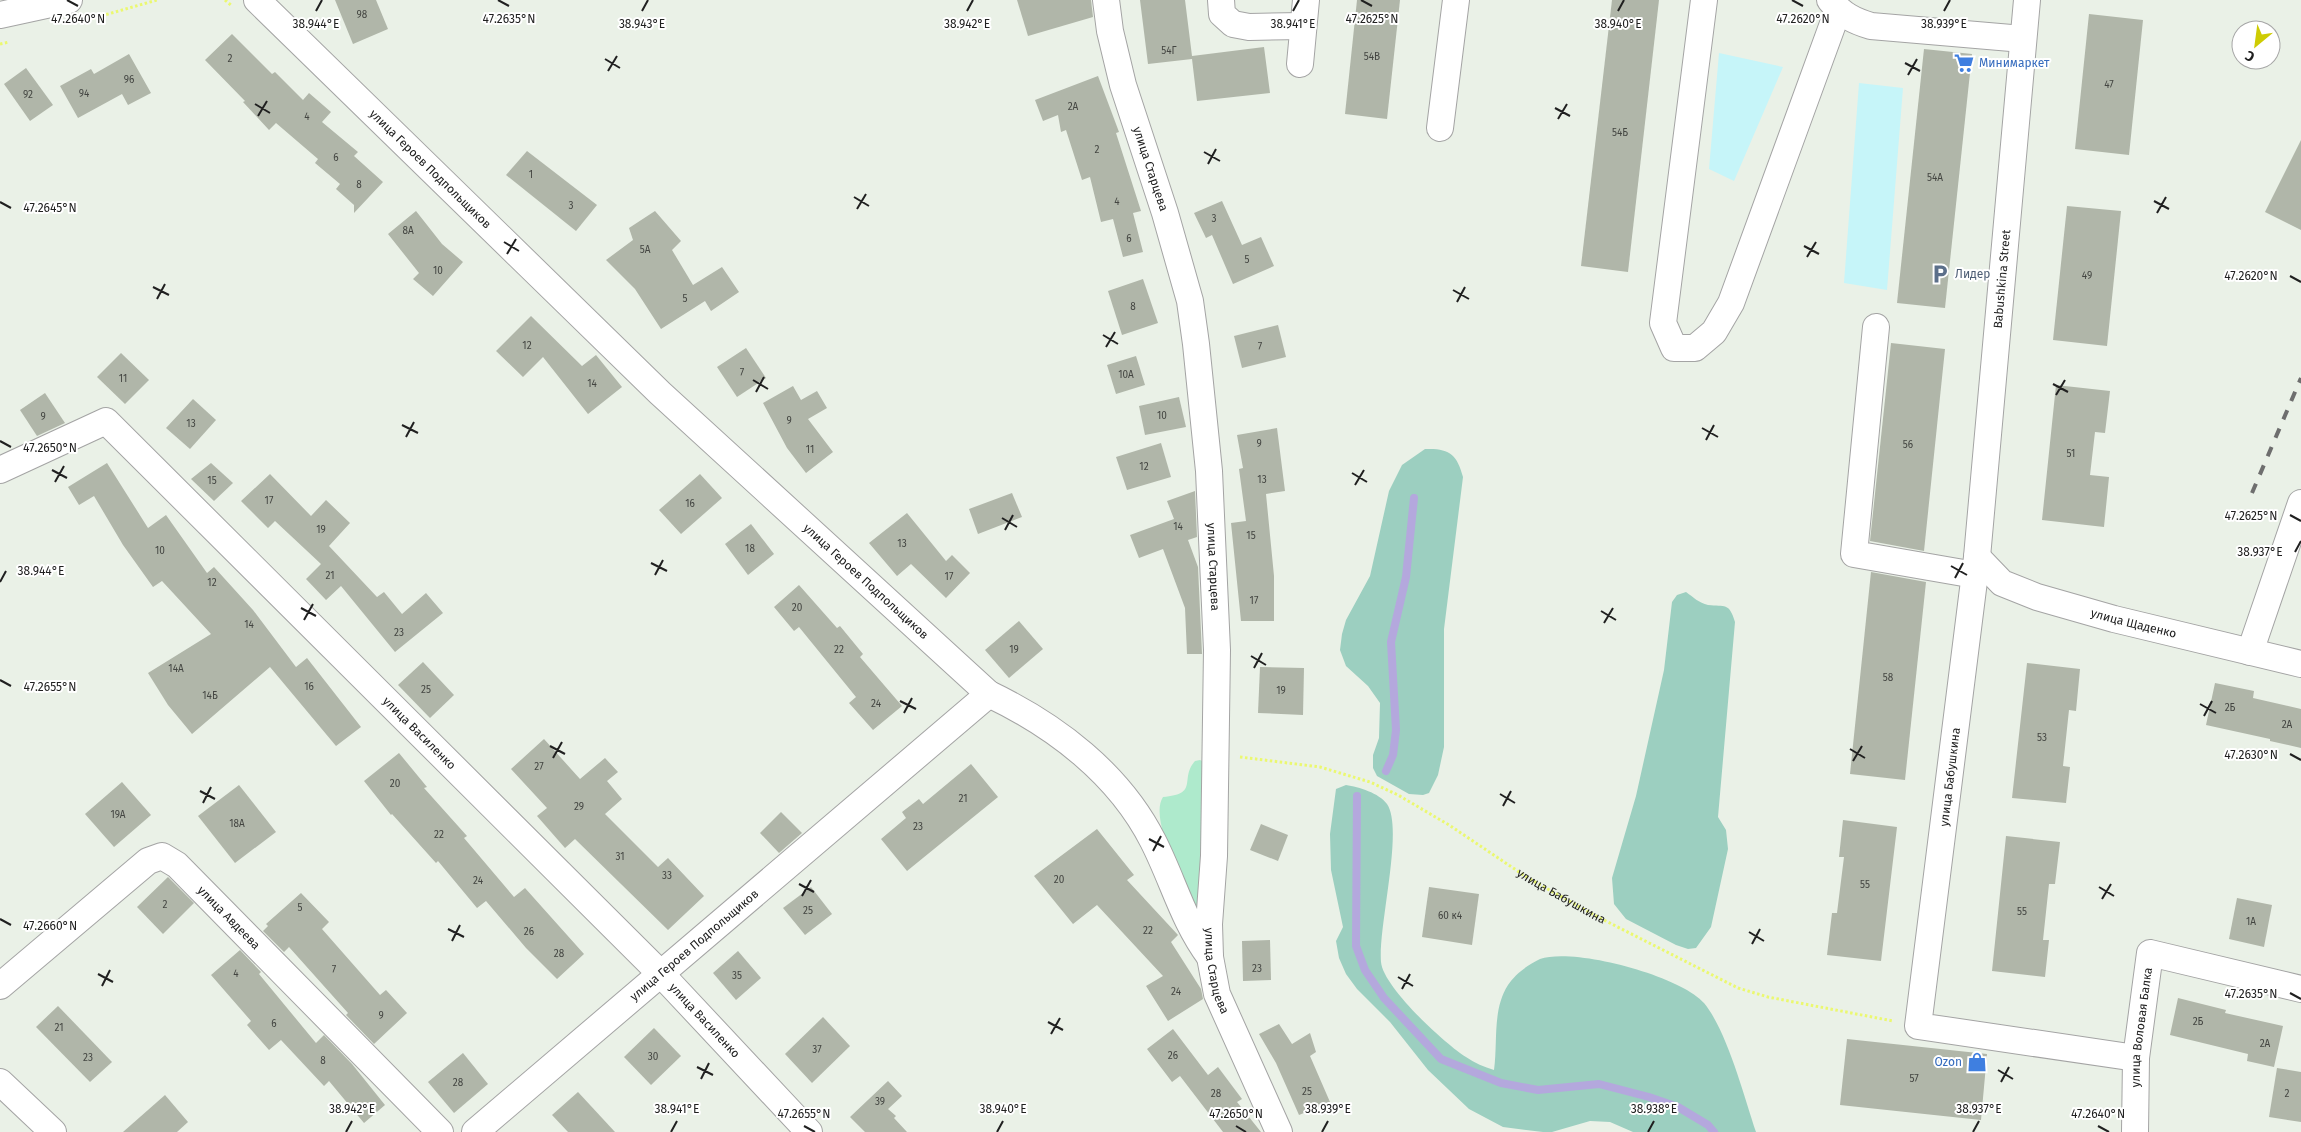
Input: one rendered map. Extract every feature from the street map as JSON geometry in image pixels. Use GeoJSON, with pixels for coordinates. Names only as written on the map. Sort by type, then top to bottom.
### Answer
{"type":"FeatureCollection","features":[{"type":"Feature","properties":{"kind":"street"},"geometry":{"type":"LineString","coordinates":[[0,15],[69,0]]}},
{"type":"Feature","properties":{"kind":"street","name":"улица Героев Подпольщиков"},"geometry":{"type":"LineString","coordinates":[[257,0],[660,393],[989,694],[475,1132]]}},
{"type":"Feature","properties":{"kind":"street","name":"улица Старцева"},"geometry":{"type":"LineString","coordinates":[[1106,0],[1110,31],[1123,85],[1165,213],[1190,301],[1195,336],[1209,471],[1217,650],[1213,889],[1209,924],[1210,957],[1217,994],[1279,1132]]}},
{"type":"Feature","properties":{"kind":"street"},"geometry":{"type":"LineString","coordinates":[[1221,0],[1222,14],[1233,24],[1250,27],[1303,26]]}},
{"type":"Feature","properties":{"kind":"street"},"geometry":{"type":"LineString","coordinates":[[1300,64],[1306,0]]}},
{"type":"Feature","properties":{"kind":"street"},"geometry":{"type":"LineString","coordinates":[[1440,128],[1456,0]]}},
{"type":"Feature","properties":{"kind":"street"},"geometry":{"type":"LineString","coordinates":[[1704,0],[1662,323],[1674,348],[1695,348],[1714,332],[1731,303],[1834,5],[1853,20],[1871,26],[2023,39]]}},
{"type":"Feature","properties":{"kind":"street","name":"Babushkina Street"},"geometry":{"type":"LineString","coordinates":[[1976,566],[2027,0]]}},
{"type":"Feature","properties":{"kind":"street"},"geometry":{"type":"LineString","coordinates":[[1876,327],[1854,554],[1976,566]]}},
{"type":"Feature","properties":{"kind":"street","name":"улица Василенко"},"geometry":{"type":"LineString","coordinates":[[0,470],[106,421],[661,974],[809,1132]]}},
{"type":"Feature","properties":{"kind":"street"},"geometry":{"type":"LineString","coordinates":[[2250,652],[2301,503]]}},
{"type":"Feature","properties":{"kind":"street","name":"улица Щаденко"},"geometry":{"type":"LineString","coordinates":[[1976,566],[2002,583],[2036,597],[2114,619],[2301,664]]}},
{"type":"Feature","properties":{"kind":"street","name":"улица Бабушкина"},"geometry":{"type":"LineString","coordinates":[[1918,1026],[1976,566]]}},
{"type":"Feature","properties":{"kind":"street"},"geometry":{"type":"LineString","coordinates":[[989,694],[1030,715],[1064,738],[1114,786],[1145,827],[1190,928],[1210,957]]}},
{"type":"Feature","properties":{"kind":"street","name":"улица Авдеева"},"geometry":{"type":"LineString","coordinates":[[0,986],[148,861],[162,856],[177,865],[440,1132]]}},
{"type":"Feature","properties":{"kind":"street","name":"улица Воловая Балка"},"geometry":{"type":"LineString","coordinates":[[2134,1132],[2136,1058],[2150,953],[2301,989]]}},
{"type":"Feature","properties":{"kind":"street"},"geometry":{"type":"LineString","coordinates":[[1918,1026],[2136,1058]]}},
{"type":"Feature","properties":{"kind":"street"},"geometry":{"type":"LineString","coordinates":[[0,1082],[53,1132]]}},
{"type":"Feature","properties":{"kind":"path","name":"улица Бабушкина"},"geometry":{"type":"LineString","coordinates":[[1215,754],[1320,767],[1370,782],[1398,795],[1449,825],[1536,882],[1594,915],[1738,988],[1768,997],[1918,1026]]}},
{"type":"Feature","properties":{"kind":"green space"},"geometry":{"type":"Polygon","coordinates":[[[1200,760],[1204,762],[1206,893],[1197,910],[1177,870],[1164,837],[1160,821],[1160,807],[1163,797],[1181,793],[1185,789],[1191,768],[1195,761],[1200,760]]]}},
{"type":"Feature","properties":{"kind":"shaded area"},"geometry":{"type":"Polygon","coordinates":[[[1719,53],[1783,67],[1734,181],[1709,169],[1719,53]]]}},
{"type":"Feature","properties":{"kind":"shaded area"},"geometry":{"type":"Polygon","coordinates":[[[1859,83],[1903,88],[1887,290],[1844,283],[1859,83]]]}},
{"type":"Feature","properties":{"kind":"shaded area"},"geometry":{"type":"Polygon","coordinates":[[[1425,449],[1446,451],[1451,454],[1458,463],[1463,477],[1444,629],[1444,747],[1438,775],[1429,793],[1423,795],[1409,794],[1377,776],[1373,768],[1373,755],[1379,738],[1380,703],[1368,686],[1346,666],[1340,650],[1346,620],[1370,576],[1389,491],[1402,465],[1425,449]]]}},
{"type":"Feature","properties":{"kind":"shaded area"},"geometry":{"type":"Polygon","coordinates":[[[1686,592],[1705,604],[1728,608],[1735,622],[1718,817],[1726,830],[1728,849],[1711,927],[1696,948],[1688,949],[1676,945],[1626,919],[1614,904],[1612,878],[1636,796],[1664,670],[1672,602],[1677,595],[1686,592]]]}},
{"type":"Feature","properties":{"kind":"shaded area"},"geometry":{"type":"Polygon","coordinates":[[[1346,785],[1363,789],[1379,797],[1387,804],[1392,816],[1392,855],[1381,946],[1381,962],[1384,973],[1403,1000],[1444,1040],[1469,1059],[1494,1070],[1496,1026],[1500,1005],[1508,985],[1522,970],[1540,959],[1556,956],[1577,957],[1626,966],[1673,983],[1692,993],[1704,1003],[1720,1030],[1727,1047],[1756,1132],[1633,1132],[1610,1122],[1590,1121],[1552,1132],[1543,1132],[1503,1127],[1469,1109],[1428,1070],[1390,1022],[1357,989],[1346,974],[1339,958],[1336,941],[1343,927],[1331,870],[1330,834],[1336,789],[1346,785]]]}},
{"type":"Feature","properties":{"kind":"building"},"geometry":{"type":"Polygon","coordinates":[[[335,0],[376,0],[388,29],[353,44],[335,0]]]}},
{"type":"Feature","properties":{"kind":"building"},"geometry":{"type":"Polygon","coordinates":[[[1017,0],[1091,0],[1093,17],[1028,36],[1017,0]]]}},
{"type":"Feature","properties":{"kind":"building"},"geometry":{"type":"Polygon","coordinates":[[[1140,0],[1185,0],[1192,56],[1264,47],[1270,93],[1197,101],[1192,59],[1148,64],[1140,0]]]}},
{"type":"Feature","properties":{"kind":"building"},"geometry":{"type":"Polygon","coordinates":[[[1357,0],[1400,0],[1387,119],[1345,114],[1357,0]]]}},
{"type":"Feature","properties":{"kind":"building"},"geometry":{"type":"Polygon","coordinates":[[[1612,0],[1659,0],[1628,272],[1581,266],[1612,0]]]}},
{"type":"Feature","properties":{"kind":"building"},"geometry":{"type":"Polygon","coordinates":[[[2089,14],[2143,20],[2129,155],[2075,149],[2089,14]]]}},
{"type":"Feature","properties":{"kind":"building"},"geometry":{"type":"Polygon","coordinates":[[[232,34],[272,74],[275,72],[303,100],[309,93],[331,112],[322,122],[358,152],[354,156],[383,182],[354,213],[354,205],[336,189],[340,184],[315,163],[318,159],[276,123],[269,130],[243,102],[245,101],[205,60],[232,34]]]}},
{"type":"Feature","properties":{"kind":"building"},"geometry":{"type":"Polygon","coordinates":[[[1924,49],[1972,54],[1945,308],[1897,303],[1924,49]]]}},
{"type":"Feature","properties":{"kind":"building"},"geometry":{"type":"Polygon","coordinates":[[[129,54],[151,93],[128,105],[122,94],[78,118],[60,86],[91,69],[94,74],[129,54]]]}},
{"type":"Feature","properties":{"kind":"building"},"geometry":{"type":"Polygon","coordinates":[[[26,68],[53,105],[30,121],[4,84],[26,68]]]}},
{"type":"Feature","properties":{"kind":"building"},"geometry":{"type":"Polygon","coordinates":[[[1098,76],[1119,132],[1116,133],[1141,211],[1133,213],[1143,252],[1123,257],[1113,219],[1101,222],[1090,177],[1082,180],[1066,130],[1061,132],[1058,115],[1043,121],[1035,100],[1098,76]]]}},
{"type":"Feature","properties":{"kind":"building"},"geometry":{"type":"Polygon","coordinates":[[[2301,140],[2301,230],[2265,212],[2301,140]]]}},
{"type":"Feature","properties":{"kind":"building"},"geometry":{"type":"Polygon","coordinates":[[[527,151],[597,205],[576,231],[506,175],[527,151]]]}},
{"type":"Feature","properties":{"kind":"building"},"geometry":{"type":"Polygon","coordinates":[[[1222,201],[1242,245],[1261,237],[1274,266],[1233,284],[1212,235],[1206,238],[1194,213],[1222,201]]]}},
{"type":"Feature","properties":{"kind":"building"},"geometry":{"type":"Polygon","coordinates":[[[2067,206],[2121,211],[2107,346],[2053,340],[2067,206]]]}},
{"type":"Feature","properties":{"kind":"building"},"geometry":{"type":"Polygon","coordinates":[[[416,211],[442,244],[463,262],[433,296],[413,279],[419,273],[388,234],[416,211]]]}},
{"type":"Feature","properties":{"kind":"building"},"geometry":{"type":"Polygon","coordinates":[[[655,211],[681,241],[672,250],[693,285],[722,267],[739,292],[711,311],[705,301],[661,329],[635,289],[606,260],[633,240],[629,228],[655,211]]]}},
{"type":"Feature","properties":{"kind":"building"},"geometry":{"type":"Polygon","coordinates":[[[1143,279],[1158,323],[1122,335],[1108,291],[1143,279]]]}},
{"type":"Feature","properties":{"kind":"building"},"geometry":{"type":"Polygon","coordinates":[[[531,316],[582,366],[596,355],[622,387],[588,414],[543,357],[523,377],[496,351],[531,316]]]}},
{"type":"Feature","properties":{"kind":"building"},"geometry":{"type":"Polygon","coordinates":[[[1278,325],[1286,357],[1242,368],[1234,336],[1278,325]]]}},
{"type":"Feature","properties":{"kind":"building"},"geometry":{"type":"Polygon","coordinates":[[[1891,343],[1945,349],[1924,551],[1870,541],[1891,343]]]}},
{"type":"Feature","properties":{"kind":"building"},"geometry":{"type":"Polygon","coordinates":[[[746,348],[766,378],[737,397],[717,367],[746,348]]]}},
{"type":"Feature","properties":{"kind":"building"},"geometry":{"type":"Polygon","coordinates":[[[121,353],[149,380],[125,404],[97,377],[121,353]]]}},
{"type":"Feature","properties":{"kind":"building"},"geometry":{"type":"Polygon","coordinates":[[[1136,356],[1145,385],[1116,394],[1107,365],[1136,356]]]}},
{"type":"Feature","properties":{"kind":"building"},"geometry":{"type":"Polygon","coordinates":[[[2056,385],[2110,391],[2105,433],[2095,432],[2090,475],[2109,477],[2104,527],[2042,520],[2056,385]]]}},
{"type":"Feature","properties":{"kind":"building"},"geometry":{"type":"Polygon","coordinates":[[[793,386],[801,400],[817,391],[827,408],[808,419],[833,452],[806,473],[787,448],[763,403],[793,386]]]}},
{"type":"Feature","properties":{"kind":"building"},"geometry":{"type":"Polygon","coordinates":[[[45,393],[65,423],[37,436],[20,410],[45,393]]]}},
{"type":"Feature","properties":{"kind":"building"},"geometry":{"type":"Polygon","coordinates":[[[1179,397],[1186,427],[1145,435],[1139,406],[1179,397]]]}},
{"type":"Feature","properties":{"kind":"building"},"geometry":{"type":"Polygon","coordinates":[[[193,399],[216,420],[190,449],[166,428],[193,399]]]}},
{"type":"Feature","properties":{"kind":"building"},"geometry":{"type":"Polygon","coordinates":[[[1277,428],[1285,491],[1266,494],[1274,576],[1274,621],[1241,621],[1231,523],[1246,521],[1239,469],[1243,468],[1237,435],[1277,428]]]}},
{"type":"Feature","properties":{"kind":"building"},"geometry":{"type":"Polygon","coordinates":[[[1161,443],[1171,477],[1127,490],[1116,457],[1161,443]]]}},
{"type":"Feature","properties":{"kind":"building"},"geometry":{"type":"Polygon","coordinates":[[[107,463],[148,528],[166,515],[207,573],[214,567],[253,610],[296,667],[307,658],[361,727],[336,746],[270,667],[192,734],[168,705],[148,673],[211,634],[162,581],[153,587],[123,545],[94,496],[79,505],[68,487],[107,463]]]}},
{"type":"Feature","properties":{"kind":"building"},"geometry":{"type":"Polygon","coordinates":[[[211,463],[233,483],[214,501],[191,479],[211,463]]]}},
{"type":"Feature","properties":{"kind":"building"},"geometry":{"type":"Polygon","coordinates":[[[270,474],[311,516],[326,500],[350,523],[329,546],[377,597],[384,592],[402,614],[426,593],[443,613],[395,652],[341,586],[326,600],[306,579],[321,564],[275,521],[268,528],[241,501],[270,474]]]}},
{"type":"Feature","properties":{"kind":"building"},"geometry":{"type":"Polygon","coordinates":[[[700,474],[722,498],[681,534],[659,510],[700,474]]]}},
{"type":"Feature","properties":{"kind":"building"},"geometry":{"type":"Polygon","coordinates":[[[1195,491],[1197,537],[1188,540],[1198,567],[1202,654],[1187,654],[1185,608],[1163,549],[1139,558],[1130,535],[1174,519],[1167,501],[1195,491]]]}},
{"type":"Feature","properties":{"kind":"building"},"geometry":{"type":"Polygon","coordinates":[[[1012,493],[1022,517],[978,534],[969,509],[1012,493]]]}},
{"type":"Feature","properties":{"kind":"building"},"geometry":{"type":"Polygon","coordinates":[[[907,513],[946,561],[952,555],[970,573],[946,598],[911,564],[897,576],[869,543],[907,513]]]}},
{"type":"Feature","properties":{"kind":"building"},"geometry":{"type":"Polygon","coordinates":[[[751,524],[774,554],[748,575],[725,544],[751,524]]]}},
{"type":"Feature","properties":{"kind":"building"},"geometry":{"type":"Polygon","coordinates":[[[1871,572],[1926,582],[1905,780],[1850,774],[1871,572]]]}},
{"type":"Feature","properties":{"kind":"building"},"geometry":{"type":"Polygon","coordinates":[[[799,585],[837,628],[840,626],[863,654],[860,657],[902,706],[873,730],[849,703],[856,697],[799,627],[794,631],[774,607],[799,585]]]}},
{"type":"Feature","properties":{"kind":"building"},"geometry":{"type":"Polygon","coordinates":[[[1019,621],[1043,649],[1009,678],[985,650],[1019,621]]]}},
{"type":"Feature","properties":{"kind":"building"},"geometry":{"type":"Polygon","coordinates":[[[423,662],[454,695],[430,718],[398,685],[423,662]]]}},
{"type":"Feature","properties":{"kind":"building"},"geometry":{"type":"Polygon","coordinates":[[[2027,663],[2080,669],[2076,711],[2069,710],[2063,766],[2070,767],[2066,803],[2012,798],[2027,663]]]}},
{"type":"Feature","properties":{"kind":"building"},"geometry":{"type":"Polygon","coordinates":[[[1260,667],[1304,668],[1303,715],[1258,713],[1260,667]]]}},
{"type":"Feature","properties":{"kind":"building"},"geometry":{"type":"Polygon","coordinates":[[[2215,683],[2254,691],[2253,698],[2301,709],[2301,748],[2206,725],[2215,683]]]}},
{"type":"Feature","properties":{"kind":"building"},"geometry":{"type":"Polygon","coordinates":[[[544,739],[580,779],[605,758],[618,772],[607,781],[622,799],[605,814],[658,867],[668,858],[704,896],[668,930],[575,839],[565,848],[537,816],[547,808],[511,769],[544,739]]]}},
{"type":"Feature","properties":{"kind":"building"},"geometry":{"type":"Polygon","coordinates":[[[399,753],[427,787],[424,788],[467,836],[464,838],[514,897],[525,888],[584,954],[557,979],[526,948],[486,901],[477,908],[438,861],[436,863],[391,815],[364,781],[399,753]]]}},
{"type":"Feature","properties":{"kind":"building"},"geometry":{"type":"Polygon","coordinates":[[[971,764],[998,797],[907,871],[881,839],[906,818],[902,812],[919,799],[923,804],[971,764]]]}},
{"type":"Feature","properties":{"kind":"building"},"geometry":{"type":"Polygon","coordinates":[[[122,782],[151,815],[114,847],[85,814],[122,782]]]}},
{"type":"Feature","properties":{"kind":"building"},"geometry":{"type":"Polygon","coordinates":[[[239,785],[276,832],[235,863],[198,816],[239,785]]]}},
{"type":"Feature","properties":{"kind":"building"},"geometry":{"type":"Polygon","coordinates":[[[781,812],[802,833],[779,853],[760,833],[781,812]]]}},
{"type":"Feature","properties":{"kind":"building"},"geometry":{"type":"Polygon","coordinates":[[[1843,820],[1897,827],[1881,961],[1827,955],[1832,913],[1837,913],[1844,857],[1839,857],[1843,820]]]}},
{"type":"Feature","properties":{"kind":"building"},"geometry":{"type":"Polygon","coordinates":[[[1261,824],[1288,835],[1278,861],[1250,850],[1261,824]]]}},
{"type":"Feature","properties":{"kind":"building"},"geometry":{"type":"Polygon","coordinates":[[[1097,829],[1134,875],[1127,880],[1178,935],[1171,942],[1201,989],[1203,999],[1168,1021],[1146,986],[1163,976],[1097,905],[1073,924],[1034,876],[1097,829]]]}},
{"type":"Feature","properties":{"kind":"building"},"geometry":{"type":"Polygon","coordinates":[[[2006,836],[2060,842],[2055,884],[2049,884],[2043,940],[2049,940],[2045,977],[1992,971],[2006,836]]]}},
{"type":"Feature","properties":{"kind":"building"},"geometry":{"type":"Polygon","coordinates":[[[168,877],[194,903],[163,934],[137,907],[168,877]]]}},
{"type":"Feature","properties":{"kind":"building"},"geometry":{"type":"Polygon","coordinates":[[[811,887],[832,914],[805,935],[783,908],[811,887]]]}},
{"type":"Feature","properties":{"kind":"building"},"geometry":{"type":"Polygon","coordinates":[[[1429,887],[1479,894],[1472,945],[1422,937],[1429,887]]]}},
{"type":"Feature","properties":{"kind":"building"},"geometry":{"type":"Polygon","coordinates":[[[301,893],[329,922],[322,929],[380,995],[386,990],[407,1013],[374,1044],[346,1015],[348,1013],[289,947],[284,952],[263,931],[268,926],[266,924],[301,893]]]}},
{"type":"Feature","properties":{"kind":"building"},"geometry":{"type":"Polygon","coordinates":[[[2237,898],[2272,905],[2264,947],[2229,939],[2237,898]]]}},
{"type":"Feature","properties":{"kind":"building"},"geometry":{"type":"Polygon","coordinates":[[[1270,940],[1271,980],[1243,981],[1242,941],[1270,940]]]}},
{"type":"Feature","properties":{"kind":"building"},"geometry":{"type":"Polygon","coordinates":[[[240,950],[261,972],[259,974],[316,1043],[324,1035],[352,1064],[385,1105],[364,1123],[329,1081],[324,1086],[281,1040],[269,1050],[247,1025],[251,1021],[211,975],[240,950]]]}},
{"type":"Feature","properties":{"kind":"building"},"geometry":{"type":"Polygon","coordinates":[[[738,951],[761,978],[736,1000],[713,973],[738,951]]]}},
{"type":"Feature","properties":{"kind":"building"},"geometry":{"type":"Polygon","coordinates":[[[2178,998],[2226,1010],[2225,1013],[2283,1026],[2274,1067],[2247,1061],[2248,1054],[2170,1035],[2178,998]]]}},
{"type":"Feature","properties":{"kind":"building"},"geometry":{"type":"Polygon","coordinates":[[[58,1006],[112,1062],[90,1082],[36,1027],[58,1006]]]}},
{"type":"Feature","properties":{"kind":"building"},"geometry":{"type":"Polygon","coordinates":[[[823,1017],[850,1046],[812,1083],[785,1054],[823,1017]]]}},
{"type":"Feature","properties":{"kind":"building"},"geometry":{"type":"Polygon","coordinates":[[[1279,1024],[1292,1044],[1310,1033],[1316,1052],[1310,1056],[1330,1102],[1299,1115],[1276,1063],[1259,1034],[1279,1024]]]}},
{"type":"Feature","properties":{"kind":"building"},"geometry":{"type":"Polygon","coordinates":[[[654,1028],[681,1056],[651,1085],[624,1057],[654,1028]]]}},
{"type":"Feature","properties":{"kind":"building"},"geometry":{"type":"Polygon","coordinates":[[[1173,1029],[1208,1075],[1218,1067],[1242,1099],[1237,1102],[1261,1132],[1223,1132],[1180,1076],[1172,1082],[1147,1049],[1173,1029]]]}},
{"type":"Feature","properties":{"kind":"building"},"geometry":{"type":"Polygon","coordinates":[[[1847,1039],[1987,1054],[1981,1120],[1840,1105],[1847,1039]]]}},
{"type":"Feature","properties":{"kind":"building"},"geometry":{"type":"Polygon","coordinates":[[[463,1053],[488,1084],[454,1113],[428,1082],[463,1053]]]}},
{"type":"Feature","properties":{"kind":"building"},"geometry":{"type":"Polygon","coordinates":[[[2277,1068],[2301,1072],[2301,1122],[2269,1117],[2277,1068]]]}},
{"type":"Feature","properties":{"kind":"building"},"geometry":{"type":"Polygon","coordinates":[[[888,1081],[902,1096],[888,1109],[896,1116],[894,1118],[907,1132],[865,1132],[850,1117],[888,1081]]]}},
{"type":"Feature","properties":{"kind":"building"},"geometry":{"type":"Polygon","coordinates":[[[578,1092],[615,1132],[568,1132],[552,1115],[578,1092]]]}},
{"type":"Feature","properties":{"kind":"building"},"geometry":{"type":"Polygon","coordinates":[[[165,1095],[188,1122],[177,1132],[123,1132],[165,1095]]]}},
{"type":"Feature","properties":{"kind":"waterway"},"geometry":{"type":"LineString","coordinates":[[1386,771],[1393,755],[1396,730],[1391,642],[1406,577],[1414,498]]}},
{"type":"Feature","properties":{"kind":"waterway"},"geometry":{"type":"LineString","coordinates":[[1357,796],[1356,946],[1365,970],[1384,998],[1441,1059],[1501,1083],[1538,1090],[1599,1084],[1649,1097],[1678,1107],[1708,1125],[1714,1132]]}},
{"type":"Feature","properties":{"kind":"railway"},"geometry":{"type":"LineString","coordinates":[[2252,493],[2301,378]]}},
{"type":"Feature","properties":{"kind":"place","name":"Минимаркет"},"geometry":{"type":"Point","coordinates":[1964,63]}},
{"type":"Feature","properties":{"kind":"place","name":"Лидер"},"geometry":{"type":"Point","coordinates":[1940,274]}},
{"type":"Feature","properties":{"kind":"place","name":"Ozon"},"geometry":{"type":"Point","coordinates":[1977,1062]}}]}
